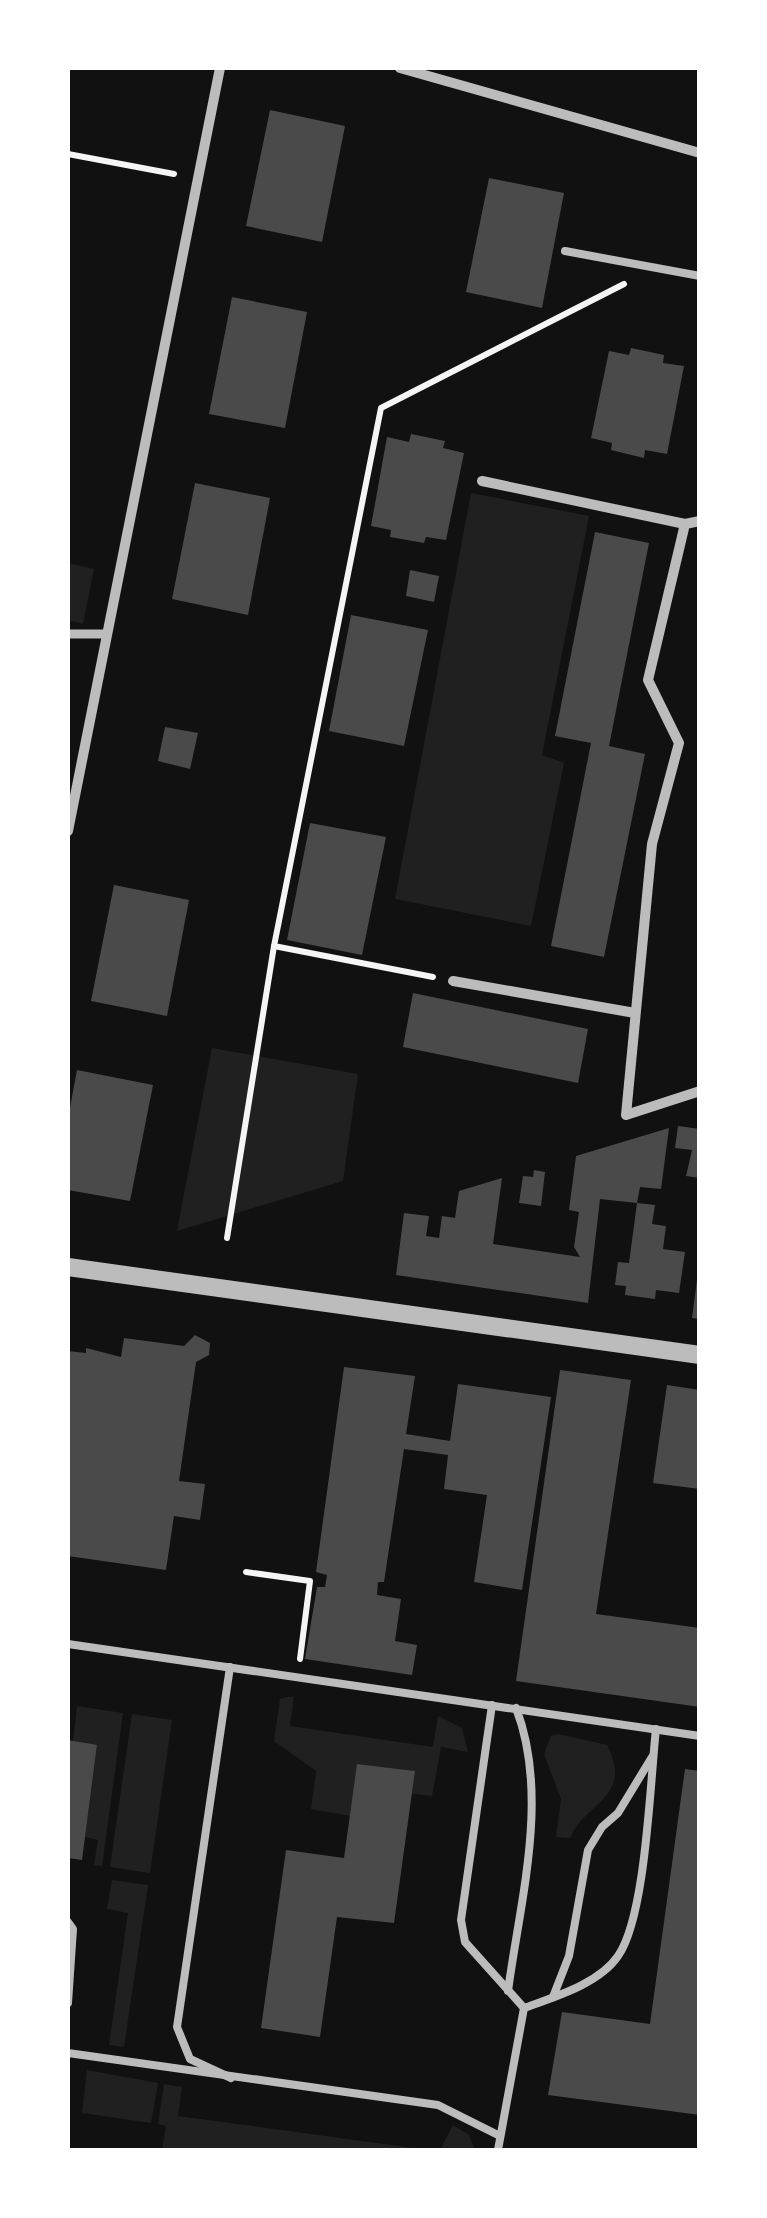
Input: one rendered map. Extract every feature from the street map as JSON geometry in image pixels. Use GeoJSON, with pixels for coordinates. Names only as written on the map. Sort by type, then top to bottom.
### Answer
{"type":"FeatureCollection","features":[{"type":"Feature","properties":{"kind":"street"},"geometry":{"type":"LineString","coordinates":[[68,831],[220,68]]}},
{"type":"Feature","properties":{"kind":"street"},"geometry":{"type":"LineString","coordinates":[[400,68],[700,153]]}},
{"type":"Feature","properties":{"kind":"street"},"geometry":{"type":"LineString","coordinates":[[482,481],[686,524],[700,522]]}},
{"type":"Feature","properties":{"kind":"street"},"geometry":{"type":"LineString","coordinates":[[686,524],[648,680],[679,744],[652,844],[626,1115],[700,1091]]}},
{"type":"Feature","properties":{"kind":"street"},"geometry":{"type":"LineString","coordinates":[[68,634],[107,634]]}},
{"type":"Feature","properties":{"kind":"street"},"geometry":{"type":"LineString","coordinates":[[453,981],[635,1013]]}},
{"type":"Feature","properties":{"kind":"street"},"geometry":{"type":"LineString","coordinates":[[68,1267],[700,1354]]}},
{"type":"Feature","properties":{"kind":"lane"},"geometry":{"type":"LineString","coordinates":[[565,251],[700,276]]}},
{"type":"Feature","properties":{"kind":"lane"},"geometry":{"type":"LineString","coordinates":[[68,1644],[700,1736]]}},
{"type":"Feature","properties":{"kind":"lane"},"geometry":{"type":"LineString","coordinates":[[230,1667],[177,2027],[190,2059],[231,2078]]}},
{"type":"Feature","properties":{"kind":"lane"},"geometry":{"type":"LineString","coordinates":[[492,1705],[461,1920],[465,1942],[524,2008]]}},
{"type":"Feature","properties":{"kind":"lane"},"geometry":{"type":"LineString","coordinates":[[508,1991],[533,1805],[526,1732],[516,1708]]}},
{"type":"Feature","properties":{"kind":"lane"},"geometry":{"type":"LineString","coordinates":[[524,2008],[592,1978],[618,1956],[634,1909],[656,1729]]}},
{"type":"Feature","properties":{"kind":"lane"},"geometry":{"type":"LineString","coordinates":[[553,1997],[569,1956],[588,1850],[602,1827],[618,1813],[653,1755]]}},
{"type":"Feature","properties":{"kind":"lane"},"geometry":{"type":"LineString","coordinates":[[68,1922],[74,1929],[74,1954],[68,2003]]}},
{"type":"Feature","properties":{"kind":"lane"},"geometry":{"type":"LineString","coordinates":[[498,2150],[524,2008]]}},
{"type":"Feature","properties":{"kind":"lane"},"geometry":{"type":"LineString","coordinates":[[68,2053],[438,2106],[500,2136]]}},
{"type":"Feature","properties":{"kind":"path"},"geometry":{"type":"LineString","coordinates":[[68,154],[176,175]]}},
{"type":"Feature","properties":{"kind":"path"},"geometry":{"type":"LineString","coordinates":[[227,1238],[274,946],[381,408],[656,268]]}},
{"type":"Feature","properties":{"kind":"path"},"geometry":{"type":"LineString","coordinates":[[274,946],[453,981]]}},
{"type":"Feature","properties":{"kind":"path"},"geometry":{"type":"LineString","coordinates":[[246,1572],[310,1581],[297,1678]]}},
{"type":"Feature","properties":{"kind":"shaded area"},"geometry":{"type":"Polygon","coordinates":[[[471,493],[589,516],[542,755],[564,763],[531,926],[395,899],[471,493]]]}},
{"type":"Feature","properties":{"kind":"shaded area"},"geometry":{"type":"Polygon","coordinates":[[[68,563],[94,569],[83,624],[68,620],[68,563]]]}},
{"type":"Feature","properties":{"kind":"shaded area"},"geometry":{"type":"Polygon","coordinates":[[[212,1048],[358,1074],[343,1181],[177,1231],[212,1048]]]}},
{"type":"Feature","properties":{"kind":"shaded area"},"geometry":{"type":"Polygon","coordinates":[[[294,1697],[290,1726],[433,1747],[438,1716],[462,1728],[468,1752],[441,1747],[432,1796],[412,1794],[414,1771],[358,1764],[350,1816],[311,1809],[316,1771],[274,1741],[280,1699],[294,1697]]]}},
{"type":"Feature","properties":{"kind":"shaded area"},"geometry":{"type":"Polygon","coordinates":[[[77,1706],[123,1713],[102,1866],[94,1865],[98,1840],[85,1837],[97,1746],[73,1741],[77,1706]]]}},
{"type":"Feature","properties":{"kind":"shaded area"},"geometry":{"type":"Polygon","coordinates":[[[132,1714],[172,1720],[150,1873],[110,1867],[132,1714]]]}},
{"type":"Feature","properties":{"kind":"shaded area"},"geometry":{"type":"Polygon","coordinates":[[[559,1734],[607,1745],[614,1763],[611,1788],[570,1838],[556,1837],[561,1799],[544,1754],[551,1736],[559,1734]]]}},
{"type":"Feature","properties":{"kind":"shaded area"},"geometry":{"type":"Polygon","coordinates":[[[112,1880],[148,1885],[124,2047],[109,2045],[128,1913],[107,1909],[112,1880]]]}},
{"type":"Feature","properties":{"kind":"shaded area"},"geometry":{"type":"Polygon","coordinates":[[[87,2070],[158,2083],[151,2123],[82,2113],[87,2070]]]}},
{"type":"Feature","properties":{"kind":"shaded area"},"geometry":{"type":"Polygon","coordinates":[[[164,2084],[182,2087],[178,2116],[428,2150],[162,2150],[166,2126],[158,2124],[164,2084]]]}},
{"type":"Feature","properties":{"kind":"shaded area"},"geometry":{"type":"Polygon","coordinates":[[[453,2125],[469,2135],[475,2150],[440,2150],[453,2125]]]}},
{"type":"Feature","properties":{"kind":"building"},"geometry":{"type":"Polygon","coordinates":[[[270,110],[345,126],[322,242],[246,226],[270,110]]]}},
{"type":"Feature","properties":{"kind":"building"},"geometry":{"type":"Polygon","coordinates":[[[489,178],[564,193],[542,308],[466,292],[489,178]]]}},
{"type":"Feature","properties":{"kind":"building"},"geometry":{"type":"Polygon","coordinates":[[[232,297],[307,312],[285,428],[209,414],[232,297]]]}},
{"type":"Feature","properties":{"kind":"building"},"geometry":{"type":"Polygon","coordinates":[[[631,348],[664,355],[663,363],[684,366],[667,454],[645,450],[644,458],[611,450],[612,443],[591,438],[609,351],[629,355],[631,348]]]}},
{"type":"Feature","properties":{"kind":"building"},"geometry":{"type":"Polygon","coordinates":[[[411,434],[445,441],[443,448],[464,453],[446,540],[426,537],[424,543],[390,537],[391,530],[371,526],[387,437],[409,442],[411,434]]]}},
{"type":"Feature","properties":{"kind":"building"},"geometry":{"type":"Polygon","coordinates":[[[195,483],[270,498],[248,615],[172,599],[195,483]]]}},
{"type":"Feature","properties":{"kind":"building"},"geometry":{"type":"Polygon","coordinates":[[[595,532],[649,543],[609,746],[645,754],[604,957],[551,946],[591,743],[555,736],[595,532]]]}},
{"type":"Feature","properties":{"kind":"building"},"geometry":{"type":"Polygon","coordinates":[[[410,570],[439,576],[434,602],[406,596],[410,570]]]}},
{"type":"Feature","properties":{"kind":"building"},"geometry":{"type":"Polygon","coordinates":[[[351,615],[428,630],[404,746],[329,731],[351,615]]]}},
{"type":"Feature","properties":{"kind":"building"},"geometry":{"type":"Polygon","coordinates":[[[165,727],[198,733],[190,769],[158,761],[165,727]]]}},
{"type":"Feature","properties":{"kind":"building"},"geometry":{"type":"Polygon","coordinates":[[[310,823],[386,837],[362,955],[287,940],[310,823]]]}},
{"type":"Feature","properties":{"kind":"building"},"geometry":{"type":"Polygon","coordinates":[[[114,885],[189,900],[167,1016],[91,1001],[114,885]]]}},
{"type":"Feature","properties":{"kind":"building"},"geometry":{"type":"Polygon","coordinates":[[[413,993],[588,1029],[578,1083],[403,1047],[413,993]]]}},
{"type":"Feature","properties":{"kind":"building"},"geometry":{"type":"Polygon","coordinates":[[[77,1070],[153,1085],[130,1201],[68,1190],[68,1118],[77,1070]]]}},
{"type":"Feature","properties":{"kind":"building"},"geometry":{"type":"Polygon","coordinates":[[[678,1126],[700,1129],[700,1178],[686,1176],[692,1150],[675,1148],[678,1126]]]}},
{"type":"Feature","properties":{"kind":"building"},"geometry":{"type":"Polygon","coordinates":[[[669,1128],[661,1189],[640,1187],[637,1203],[600,1199],[588,1303],[396,1275],[404,1213],[429,1216],[426,1236],[439,1238],[442,1216],[455,1218],[459,1191],[502,1178],[493,1244],[580,1257],[574,1247],[579,1212],[569,1210],[576,1156],[669,1128]]]}},
{"type":"Feature","properties":{"kind":"building"},"geometry":{"type":"Polygon","coordinates":[[[534,1170],[545,1172],[541,1206],[519,1203],[523,1176],[533,1177],[534,1170]]]}},
{"type":"Feature","properties":{"kind":"building"},"geometry":{"type":"Polygon","coordinates":[[[637,1203],[655,1205],[652,1224],[666,1226],[663,1249],[685,1252],[679,1293],[656,1290],[655,1299],[625,1295],[626,1286],[615,1285],[618,1262],[629,1263],[637,1203]]]}},
{"type":"Feature","properties":{"kind":"building"},"geometry":{"type":"Polygon","coordinates":[[[700,1280],[700,1319],[692,1318],[700,1280]]]}},
{"type":"Feature","properties":{"kind":"building"},"geometry":{"type":"Polygon","coordinates":[[[195,1335],[210,1343],[209,1355],[196,1362],[179,1481],[205,1484],[200,1520],[174,1516],[166,1570],[68,1556],[68,1351],[86,1353],[86,1348],[121,1357],[124,1338],[184,1346],[195,1335]]]}},
{"type":"Feature","properties":{"kind":"building"},"geometry":{"type":"Polygon","coordinates":[[[344,1367],[415,1376],[406,1434],[450,1441],[458,1384],[551,1397],[522,1590],[474,1582],[487,1495],[444,1489],[448,1455],[404,1449],[384,1582],[378,1582],[377,1595],[401,1599],[395,1641],[417,1645],[412,1675],[305,1659],[317,1587],[325,1587],[327,1575],[316,1572],[344,1367]]]}},
{"type":"Feature","properties":{"kind":"building"},"geometry":{"type":"Polygon","coordinates":[[[560,1370],[631,1380],[596,1614],[700,1628],[700,1707],[516,1681],[560,1370]]]}},
{"type":"Feature","properties":{"kind":"building"},"geometry":{"type":"Polygon","coordinates":[[[667,1385],[700,1390],[700,1489],[653,1483],[667,1385]]]}},
{"type":"Feature","properties":{"kind":"building"},"geometry":{"type":"Polygon","coordinates":[[[68,1740],[97,1745],[82,1860],[68,1858],[68,1740]]]}},
{"type":"Feature","properties":{"kind":"building"},"geometry":{"type":"Polygon","coordinates":[[[357,1764],[415,1771],[394,1923],[337,1917],[320,2037],[261,2028],[286,1850],[344,1858],[357,1764]]]}},
{"type":"Feature","properties":{"kind":"building"},"geometry":{"type":"Polygon","coordinates":[[[685,1769],[700,1771],[700,2115],[548,2095],[562,2012],[650,2024],[685,1769]]]}}]}
